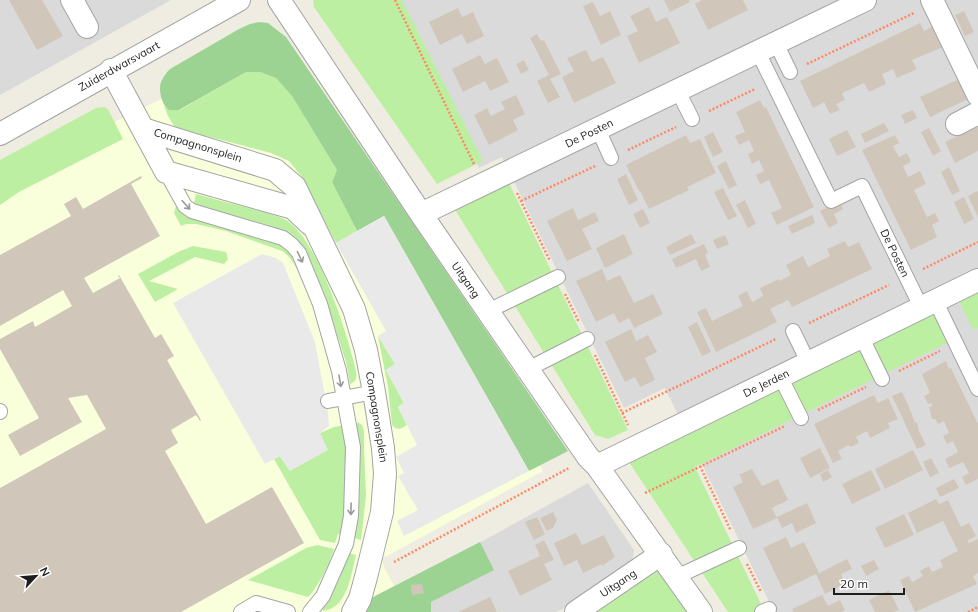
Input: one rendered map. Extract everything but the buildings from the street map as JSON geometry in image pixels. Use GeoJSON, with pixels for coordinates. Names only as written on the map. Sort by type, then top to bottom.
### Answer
{"type":"FeatureCollection","features":[{"type":"Feature","properties":{"kind":"street"},"geometry":{"type":"LineString","coordinates":[[72,0],[87,27]]}},
{"type":"Feature","properties":{"kind":"street","name":"Zuiderdwarsvaart"},"geometry":{"type":"LineString","coordinates":[[0,134],[111,70],[239,0]]}},
{"type":"Feature","properties":{"kind":"street","name":"Uitgang"},"geometry":{"type":"LineString","coordinates":[[279,0],[421,214],[593,462],[701,612]]}},
{"type":"Feature","properties":{"kind":"street","name":"De Posten"},"geometry":{"type":"LineString","coordinates":[[421,214],[865,0]]}},
{"type":"Feature","properties":{"kind":"street"},"geometry":{"type":"LineString","coordinates":[[933,2],[978,95]]}},
{"type":"Feature","properties":{"kind":"street","name":"Compagnonsplein"},"geometry":{"type":"LineString","coordinates":[[111,70],[163,166]]}},
{"type":"Feature","properties":{"kind":"street"},"geometry":{"type":"LineString","coordinates":[[957,124],[978,113]]}},
{"type":"Feature","properties":{"kind":"street","name":"Compagnonsplein"},"geometry":{"type":"LineString","coordinates":[[143,129],[173,137],[275,170],[293,185],[310,224],[354,309],[366,350],[374,392],[383,448],[385,474],[382,512],[360,599],[353,612]]}},
{"type":"Feature","properties":{"kind":"street"},"geometry":{"type":"LineString","coordinates":[[163,166],[289,199],[310,224]]}},
{"type":"Feature","properties":{"kind":"street","name":"De Jerden"},"geometry":{"type":"LineString","coordinates":[[593,462],[638,446],[978,280]]}},
{"type":"Feature","properties":{"kind":"street","name":"Uitgang"},"geometry":{"type":"LineString","coordinates":[[576,612],[660,554]]}},
{"type":"Feature","properties":{"kind":"lane"},"geometry":{"type":"LineString","coordinates":[[767,48],[790,72]]}},
{"type":"Feature","properties":{"kind":"lane","name":"De Posten"},"geometry":{"type":"LineString","coordinates":[[767,48],[772,81],[831,201],[862,186],[906,277],[928,304]]}},
{"type":"Feature","properties":{"kind":"lane"},"geometry":{"type":"LineString","coordinates":[[678,90],[692,119]]}},
{"type":"Feature","properties":{"kind":"lane"},"geometry":{"type":"LineString","coordinates":[[598,129],[611,158]]}},
{"type":"Feature","properties":{"kind":"lane"},"geometry":{"type":"LineString","coordinates":[[163,166],[185,206],[192,211],[283,238],[292,245],[300,254],[320,304],[339,371],[352,447],[351,516],[346,544],[323,596],[310,612]]}},
{"type":"Feature","properties":{"kind":"lane"},"geometry":{"type":"LineString","coordinates":[[488,311],[558,277]]}},
{"type":"Feature","properties":{"kind":"lane"},"geometry":{"type":"LineString","coordinates":[[928,304],[978,389]]}},
{"type":"Feature","properties":{"kind":"lane"},"geometry":{"type":"LineString","coordinates":[[793,331],[808,362]]}},
{"type":"Feature","properties":{"kind":"lane"},"geometry":{"type":"LineString","coordinates":[[861,336],[882,379]]}},
{"type":"Feature","properties":{"kind":"lane"},"geometry":{"type":"LineString","coordinates":[[528,369],[587,339]]}},
{"type":"Feature","properties":{"kind":"lane"},"geometry":{"type":"LineString","coordinates":[[780,376],[800,418]]}},
{"type":"Feature","properties":{"kind":"lane"},"geometry":{"type":"LineString","coordinates":[[328,401],[374,392]]}},
{"type":"Feature","properties":{"kind":"lane"},"geometry":{"type":"LineString","coordinates":[[676,577],[739,548]]}},
{"type":"Feature","properties":{"kind":"lane"},"geometry":{"type":"LineString","coordinates":[[241,612],[256,603],[288,612]]}},
{"type":"Feature","properties":{"kind":"path"},"geometry":{"type":"LineString","coordinates":[[395,0],[484,184]]}},
{"type":"Feature","properties":{"kind":"path"},"geometry":{"type":"LineString","coordinates":[[790,72],[933,2]]}},
{"type":"Feature","properties":{"kind":"path"},"geometry":{"type":"LineString","coordinates":[[521,201],[772,81]]}},
{"type":"Feature","properties":{"kind":"path"},"geometry":{"type":"LineString","coordinates":[[508,172],[638,446]]}},
{"type":"Feature","properties":{"kind":"path"},"geometry":{"type":"LineString","coordinates":[[622,412],[978,242]]}},
{"type":"Feature","properties":{"kind":"path"},"geometry":{"type":"LineString","coordinates":[[366,578],[593,462]]}},
{"type":"Feature","properties":{"kind":"path"},"geometry":{"type":"LineString","coordinates":[[968,612],[978,607]]}},
{"type":"Feature","properties":{"kind":"shaded area"},"geometry":{"type":"Polygon","coordinates":[[[0,0],[171,0],[0,95],[0,0]]]}},
{"type":"Feature","properties":{"kind":"shaded area"},"geometry":{"type":"Polygon","coordinates":[[[398,0],[978,0],[978,612],[774,612],[665,388],[624,408],[502,157],[479,168],[398,0]]]}},
{"type":"Feature","properties":{"kind":"shaded area"},"geometry":{"type":"Polygon","coordinates":[[[174,93],[397,217],[543,471],[387,556],[382,557],[384,567],[404,604],[404,612],[0,612],[0,179],[174,93]]]}},
{"type":"Feature","properties":{"kind":"shaded area"},"geometry":{"type":"Polygon","coordinates":[[[384,216],[529,471],[404,536],[397,521],[418,510],[398,476],[404,473],[396,457],[417,445],[398,407],[404,403],[386,370],[395,364],[378,336],[386,331],[336,243],[384,216]]]}},
{"type":"Feature","properties":{"kind":"shaded area"},"geometry":{"type":"Polygon","coordinates":[[[262,254],[276,258],[283,263],[315,342],[328,412],[329,426],[320,433],[328,450],[290,471],[280,456],[265,464],[173,303],[262,254]]]}},
{"type":"Feature","properties":{"kind":"shaded area"},"geometry":{"type":"Polygon","coordinates":[[[588,483],[634,550],[632,564],[579,601],[556,612],[412,612],[399,587],[588,483]]]}},
{"type":"Feature","properties":{"kind":"green space"},"geometry":{"type":"Polygon","coordinates":[[[313,0],[402,0],[483,161],[437,184],[314,7],[313,0]]]}},
{"type":"Feature","properties":{"kind":"green space"},"geometry":{"type":"Polygon","coordinates":[[[259,22],[268,23],[286,37],[568,451],[529,471],[384,216],[357,231],[332,182],[337,170],[292,96],[276,78],[260,72],[246,72],[179,110],[169,110],[164,105],[161,97],[160,85],[170,69],[239,29],[259,22]]]}},
{"type":"Feature","properties":{"kind":"green space"},"geometry":{"type":"Polygon","coordinates":[[[246,72],[260,72],[276,78],[292,96],[337,170],[332,182],[357,231],[336,243],[301,176],[289,161],[271,153],[187,131],[174,126],[164,106],[169,110],[180,110],[246,72]]]}},
{"type":"Feature","properties":{"kind":"green space"},"geometry":{"type":"Polygon","coordinates":[[[104,107],[108,109],[123,139],[19,192],[0,205],[0,160],[96,108],[104,107]]]}},
{"type":"Feature","properties":{"kind":"green space"},"geometry":{"type":"Polygon","coordinates":[[[508,181],[628,430],[608,439],[595,435],[454,208],[508,181]]]}},
{"type":"Feature","properties":{"kind":"green space"},"geometry":{"type":"Polygon","coordinates":[[[196,194],[276,216],[284,219],[296,229],[308,245],[329,288],[352,355],[356,371],[354,382],[350,384],[346,362],[323,291],[310,263],[285,232],[268,225],[204,208],[194,203],[196,194]]]}},
{"type":"Feature","properties":{"kind":"green space"},"geometry":{"type":"Polygon","coordinates":[[[176,206],[185,216],[277,243],[291,254],[298,266],[324,326],[339,389],[336,393],[331,365],[319,324],[309,297],[290,258],[282,251],[226,231],[196,224],[186,224],[181,226],[174,213],[176,206]]]}},
{"type":"Feature","properties":{"kind":"green space"},"geometry":{"type":"Polygon","coordinates":[[[193,246],[226,252],[228,259],[224,264],[195,257],[149,281],[178,289],[155,302],[138,274],[180,251],[193,246]]]}},
{"type":"Feature","properties":{"kind":"green space"},"geometry":{"type":"Polygon","coordinates":[[[978,290],[978,328],[973,330],[958,299],[978,290]]]}},
{"type":"Feature","properties":{"kind":"green space"},"geometry":{"type":"Polygon","coordinates":[[[936,309],[951,341],[695,467],[765,612],[728,612],[627,459],[936,309]]]}},
{"type":"Feature","properties":{"kind":"green space"},"geometry":{"type":"Polygon","coordinates":[[[378,336],[395,364],[386,370],[404,403],[398,407],[407,425],[400,429],[395,428],[392,425],[388,387],[378,336]]]}},
{"type":"Feature","properties":{"kind":"green space"},"geometry":{"type":"Polygon","coordinates":[[[358,422],[362,425],[364,431],[366,496],[361,540],[354,538],[359,503],[360,469],[356,426],[358,422]]]}},
{"type":"Feature","properties":{"kind":"green space"},"geometry":{"type":"Polygon","coordinates":[[[345,425],[349,467],[343,534],[338,534],[335,543],[320,540],[274,459],[280,456],[290,471],[320,433],[334,427],[345,425]]]}},
{"type":"Feature","properties":{"kind":"green space"},"geometry":{"type":"Polygon","coordinates":[[[480,542],[494,570],[431,602],[431,612],[363,612],[367,602],[375,596],[480,542]]]}},
{"type":"Feature","properties":{"kind":"green space"},"geometry":{"type":"Polygon","coordinates":[[[317,545],[334,549],[316,587],[308,597],[248,580],[306,548],[317,545]]]}},
{"type":"Feature","properties":{"kind":"green space"},"geometry":{"type":"Polygon","coordinates":[[[349,553],[356,555],[347,589],[338,604],[331,609],[323,611],[322,608],[339,580],[349,553]]]}},
{"type":"Feature","properties":{"kind":"green space"},"geometry":{"type":"Polygon","coordinates":[[[658,571],[688,612],[596,612],[658,571]]]}}]}
